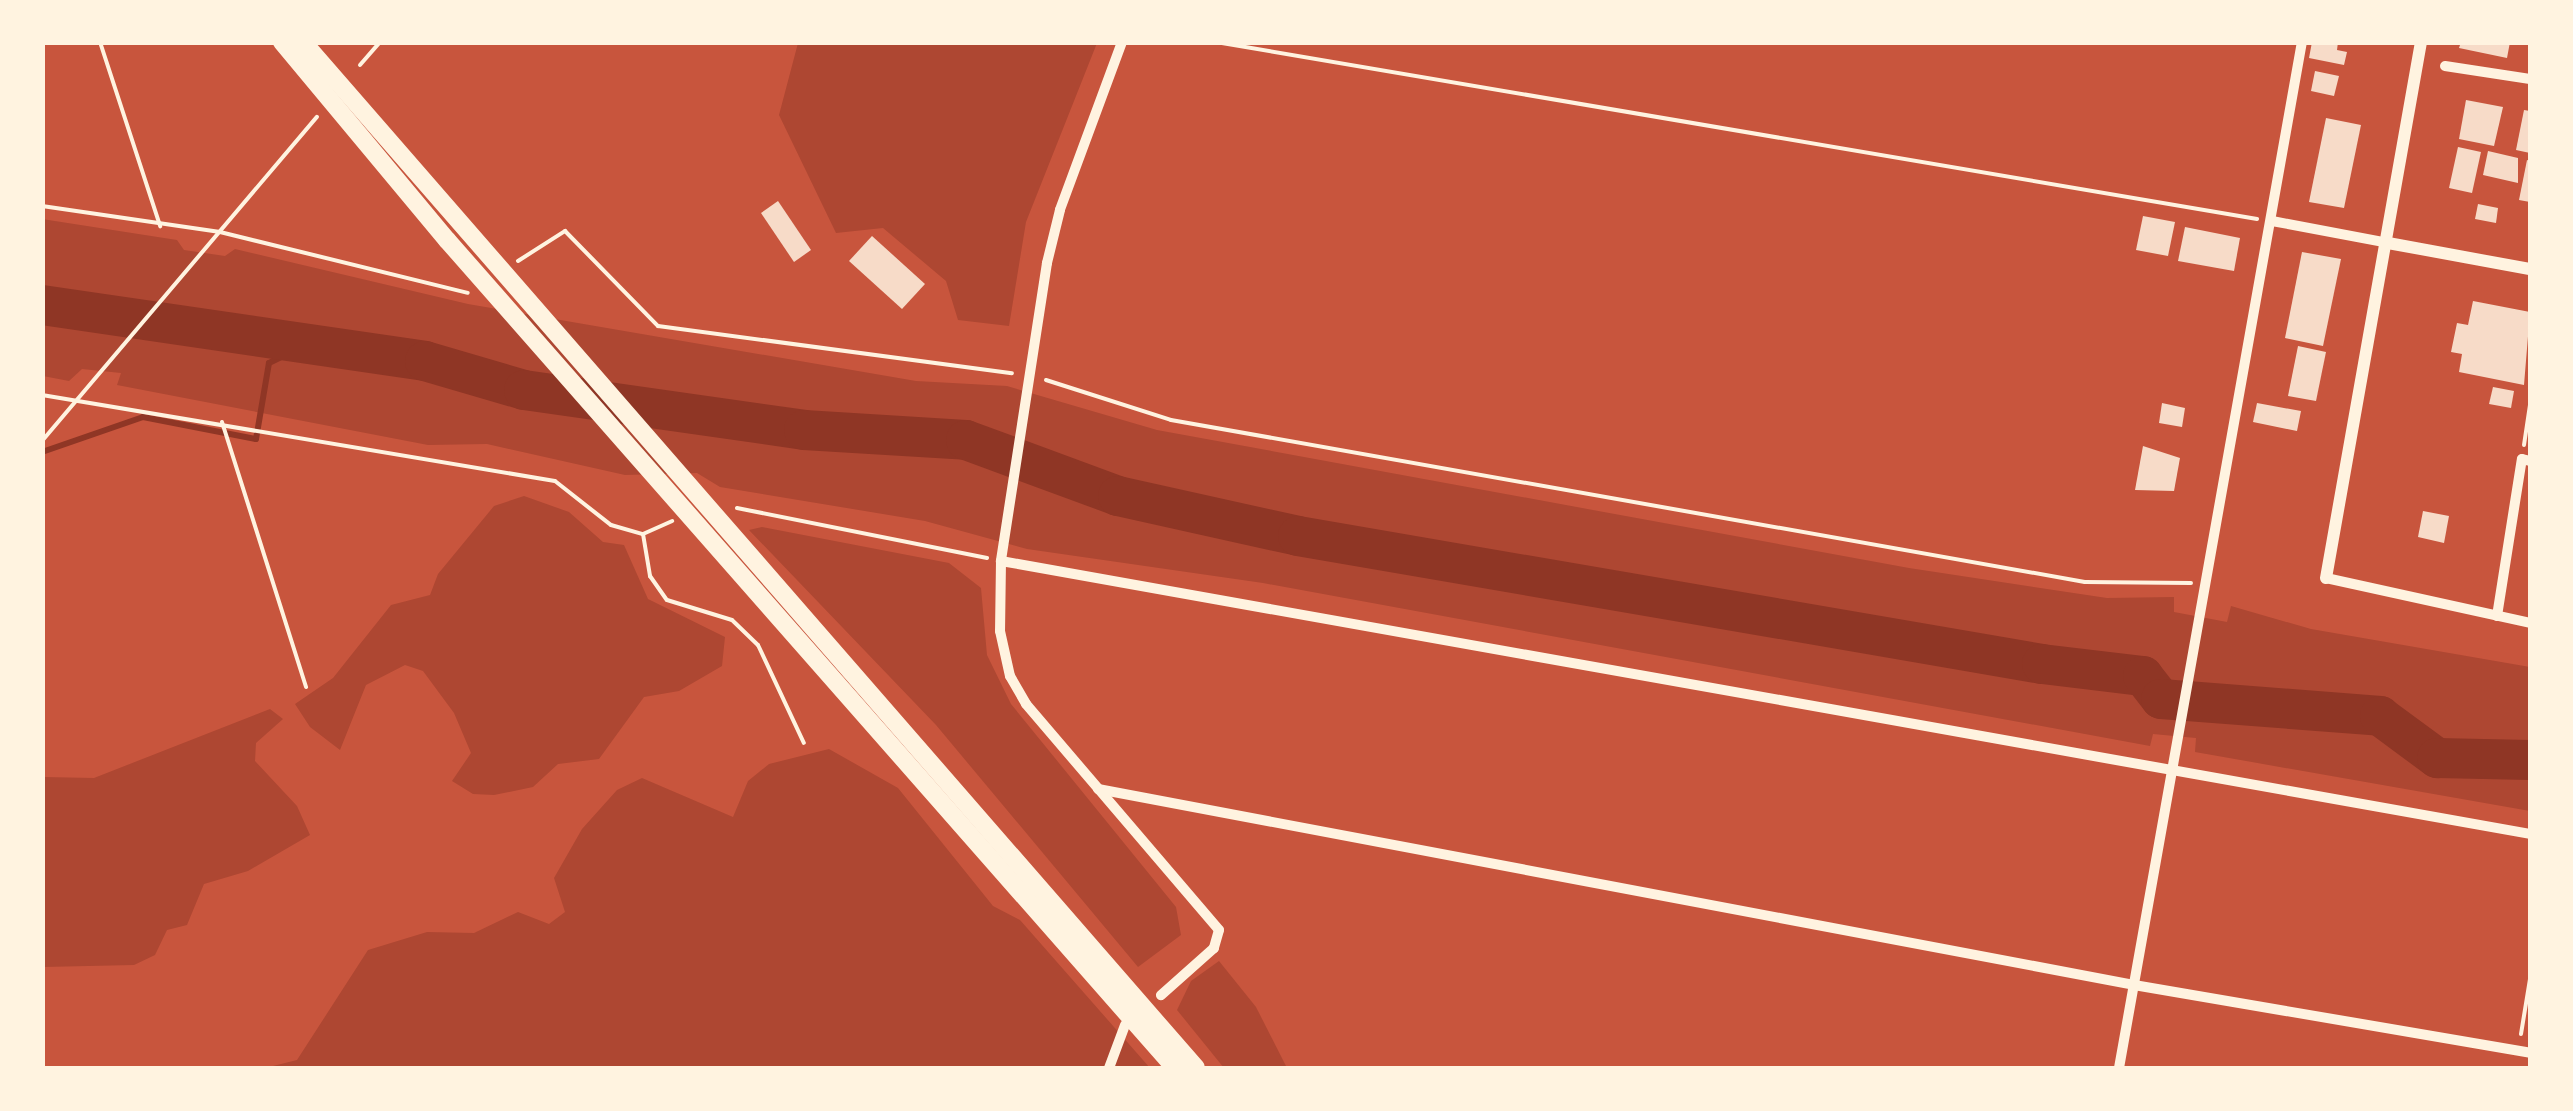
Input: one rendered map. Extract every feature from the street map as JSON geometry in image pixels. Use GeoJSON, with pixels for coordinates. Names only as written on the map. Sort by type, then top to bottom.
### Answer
{"type":"FeatureCollection","features":[{"type":"Feature","properties":{"kind":"highway"},"geometry":{"type":"LineString","coordinates":[[282,42],[726,546],[1175,1068]]}},
{"type":"Feature","properties":{"kind":"highway"},"geometry":{"type":"LineString","coordinates":[[302,42],[454,235]]}},
{"type":"Feature","properties":{"kind":"highway"},"geometry":{"type":"LineString","coordinates":[[726,546],[1196,1068]]}},
{"type":"Feature","properties":{"kind":"street"},"geometry":{"type":"LineString","coordinates":[[1122,42],[1060,210],[1001,561],[1000,631],[1010,676],[1026,704],[1219,930],[1214,948],[1161,995]]}},
{"type":"Feature","properties":{"kind":"street"},"geometry":{"type":"LineString","coordinates":[[2119,1068],[2176,766],[2302,42]]}},
{"type":"Feature","properties":{"kind":"street"},"geometry":{"type":"LineString","coordinates":[[2421,42],[2326,578],[2530,622]]}},
{"type":"Feature","properties":{"kind":"street"},"geometry":{"type":"LineString","coordinates":[[2445,66],[2530,79]]}},
{"type":"Feature","properties":{"kind":"street"},"geometry":{"type":"LineString","coordinates":[[2272,221],[2530,268]]}},
{"type":"Feature","properties":{"kind":"street"},"geometry":{"type":"LineString","coordinates":[[2497,616],[2526,460]]}},
{"type":"Feature","properties":{"kind":"street"},"geometry":{"type":"LineString","coordinates":[[1001,561],[2176,766],[2530,834]]}},
{"type":"Feature","properties":{"kind":"street"},"geometry":{"type":"LineString","coordinates":[[1098,790],[2134,985],[2524,1052]]}},
{"type":"Feature","properties":{"kind":"street"},"geometry":{"type":"LineString","coordinates":[[1109,1068],[1126,1025]]}},
{"type":"Feature","properties":{"kind":"path"},"geometry":{"type":"LineString","coordinates":[[100,42],[160,226]]}},
{"type":"Feature","properties":{"kind":"path"},"geometry":{"type":"LineString","coordinates":[[360,65],[380,42]]}},
{"type":"Feature","properties":{"kind":"path"},"geometry":{"type":"LineString","coordinates":[[1216,42],[2272,221]]}},
{"type":"Feature","properties":{"kind":"path"},"geometry":{"type":"LineString","coordinates":[[42,441],[318,116]]}},
{"type":"Feature","properties":{"kind":"path"},"geometry":{"type":"LineString","coordinates":[[42,206],[220,232],[466,294],[482,284]]}},
{"type":"Feature","properties":{"kind":"path"},"geometry":{"type":"LineString","coordinates":[[516,263],[564,231],[658,326],[1034,376],[1191,424],[2085,582],[2206,584]]}},
{"type":"Feature","properties":{"kind":"path"},"geometry":{"type":"LineString","coordinates":[[42,395],[222,422],[555,482],[611,525],[643,534],[678,518]]}},
{"type":"Feature","properties":{"kind":"path"},"geometry":{"type":"LineString","coordinates":[[2526,460],[2530,405]]}},
{"type":"Feature","properties":{"kind":"path"},"geometry":{"type":"LineString","coordinates":[[222,422],[306,687]]}},
{"type":"Feature","properties":{"kind":"path"},"geometry":{"type":"LineString","coordinates":[[723,505],[1001,561]]}},
{"type":"Feature","properties":{"kind":"path"},"geometry":{"type":"LineString","coordinates":[[643,534],[650,576],[667,600],[732,620],[758,645],[804,744]]}},
{"type":"Feature","properties":{"kind":"path"},"geometry":{"type":"LineString","coordinates":[[2524,1052],[2530,980]]}},
{"type":"Feature","properties":{"kind":"shaded area"},"geometry":{"type":"Polygon","coordinates":[[[798,43],[1097,43],[1026,222],[1009,326],[958,320],[946,281],[883,228],[836,233],[779,115],[798,43]]]}},
{"type":"Feature","properties":{"kind":"shaded area"},"geometry":{"type":"Polygon","coordinates":[[[42,219],[177,240],[184,250],[225,256],[235,249],[468,304],[916,381],[1007,386],[1157,430],[1909,568],[2107,598],[2174,597],[2174,612],[2227,622],[2231,606],[2311,629],[2530,667],[2530,811],[2195,752],[2196,738],[2153,734],[2150,746],[1263,583],[1027,549],[925,521],[720,487],[697,473],[625,475],[487,444],[428,445],[117,385],[121,373],[82,369],[69,381],[43,376],[42,219]]]}},
{"type":"Feature","properties":{"kind":"shaded area"},"geometry":{"type":"Polygon","coordinates":[[[524,496],[569,512],[603,542],[624,545],[648,599],[725,637],[722,666],[679,691],[644,697],[599,759],[558,764],[533,787],[494,795],[473,794],[452,781],[471,753],[454,713],[423,671],[405,665],[366,685],[340,750],[310,727],[295,704],[333,678],[391,605],[430,595],[438,574],[494,506],[524,496]]]}},
{"type":"Feature","properties":{"kind":"shaded area"},"geometry":{"type":"Polygon","coordinates":[[[762,527],[949,563],[981,588],[987,655],[1011,704],[1176,907],[1181,935],[1138,967],[936,725],[749,530],[762,527]]]}},
{"type":"Feature","properties":{"kind":"shaded area"},"geometry":{"type":"Polygon","coordinates":[[[270,709],[283,719],[256,743],[255,761],[297,806],[310,835],[248,871],[204,884],[187,925],[167,930],[155,955],[134,965],[43,967],[43,777],[94,778],[270,709]]]}},
{"type":"Feature","properties":{"kind":"shaded area"},"geometry":{"type":"Polygon","coordinates":[[[829,749],[898,788],[993,906],[1020,920],[1150,1068],[265,1068],[297,1060],[368,950],[427,932],[474,933],[518,912],[549,924],[565,912],[554,878],[582,829],[617,790],[642,778],[733,817],[748,781],[769,764],[829,749]]]}},
{"type":"Feature","properties":{"kind":"shaded area"},"geometry":{"type":"Polygon","coordinates":[[[1219,961],[1256,1007],[1287,1068],[1224,1068],[1177,1010],[1191,981],[1219,961]]]}},
{"type":"Feature","properties":{"kind":"building"},"geometry":{"type":"Polygon","coordinates":[[[2312,42],[2338,42],[2337,50],[2347,52],[2344,65],[2309,58],[2312,42]]]}},
{"type":"Feature","properties":{"kind":"building"},"geometry":{"type":"Polygon","coordinates":[[[2461,42],[2510,42],[2507,58],[2459,48],[2461,42]]]}},
{"type":"Feature","properties":{"kind":"building"},"geometry":{"type":"Polygon","coordinates":[[[2315,71],[2339,76],[2334,96],[2311,91],[2315,71]]]}},
{"type":"Feature","properties":{"kind":"building"},"geometry":{"type":"Polygon","coordinates":[[[2466,100],[2503,107],[2494,146],[2459,139],[2466,100]]]}},
{"type":"Feature","properties":{"kind":"building"},"geometry":{"type":"Polygon","coordinates":[[[2524,110],[2530,111],[2530,153],[2516,150],[2524,110]]]}},
{"type":"Feature","properties":{"kind":"building"},"geometry":{"type":"Polygon","coordinates":[[[2326,118],[2361,125],[2344,208],[2309,202],[2326,118]]]}},
{"type":"Feature","properties":{"kind":"building"},"geometry":{"type":"Polygon","coordinates":[[[2458,147],[2481,152],[2472,193],[2449,188],[2458,147]]]}},
{"type":"Feature","properties":{"kind":"building"},"geometry":{"type":"Polygon","coordinates":[[[2488,151],[2518,158],[2518,183],[2483,175],[2488,151]]]}},
{"type":"Feature","properties":{"kind":"building"},"geometry":{"type":"Polygon","coordinates":[[[2527,160],[2530,161],[2530,202],[2519,200],[2527,160]]]}},
{"type":"Feature","properties":{"kind":"building"},"geometry":{"type":"Polygon","coordinates":[[[778,201],[811,250],[794,262],[761,213],[778,201]]]}},
{"type":"Feature","properties":{"kind":"building"},"geometry":{"type":"Polygon","coordinates":[[[2478,204],[2498,208],[2496,223],[2475,219],[2478,204]]]}},
{"type":"Feature","properties":{"kind":"building"},"geometry":{"type":"Polygon","coordinates":[[[2143,216],[2175,222],[2168,256],[2136,250],[2143,216]]]}},
{"type":"Feature","properties":{"kind":"building"},"geometry":{"type":"Polygon","coordinates":[[[2185,227],[2240,238],[2234,271],[2178,261],[2185,227]]]}},
{"type":"Feature","properties":{"kind":"building"},"geometry":{"type":"Polygon","coordinates":[[[872,236],[925,284],[902,309],[849,261],[872,236]]]}},
{"type":"Feature","properties":{"kind":"building"},"geometry":{"type":"Polygon","coordinates":[[[2302,252],[2341,259],[2323,346],[2285,338],[2302,252]]]}},
{"type":"Feature","properties":{"kind":"building"},"geometry":{"type":"Polygon","coordinates":[[[2473,301],[2530,312],[2524,385],[2459,372],[2462,354],[2451,352],[2457,323],[2468,325],[2473,301]]]}},
{"type":"Feature","properties":{"kind":"building"},"geometry":{"type":"Polygon","coordinates":[[[2298,346],[2326,352],[2316,401],[2288,396],[2298,346]]]}},
{"type":"Feature","properties":{"kind":"building"},"geometry":{"type":"Polygon","coordinates":[[[2493,387],[2514,391],[2511,408],[2489,404],[2493,387]]]}},
{"type":"Feature","properties":{"kind":"building"},"geometry":{"type":"Polygon","coordinates":[[[2162,403],[2185,408],[2182,427],[2159,423],[2162,403]]]}},
{"type":"Feature","properties":{"kind":"building"},"geometry":{"type":"Polygon","coordinates":[[[2257,403],[2301,411],[2297,431],[2253,422],[2257,403]]]}},
{"type":"Feature","properties":{"kind":"building"},"geometry":{"type":"Polygon","coordinates":[[[2143,446],[2180,458],[2174,491],[2135,490],[2143,446]]]}},
{"type":"Feature","properties":{"kind":"building"},"geometry":{"type":"Polygon","coordinates":[[[2423,511],[2449,516],[2444,543],[2418,537],[2423,511]]]}},
{"type":"Feature","properties":{"kind":"waterway"},"geometry":{"type":"LineString","coordinates":[[42,305],[425,361],[524,390],[804,430],[966,440],[1118,496],[1298,536],[2042,664],[2143,676],[2161,699],[2380,716],[2437,758],[2530,760]]}},
{"type":"Feature","properties":{"kind":"waterway"},"geometry":{"type":"LineString","coordinates":[[42,452],[143,417],[256,439],[269,363],[310,343]]}}]}
